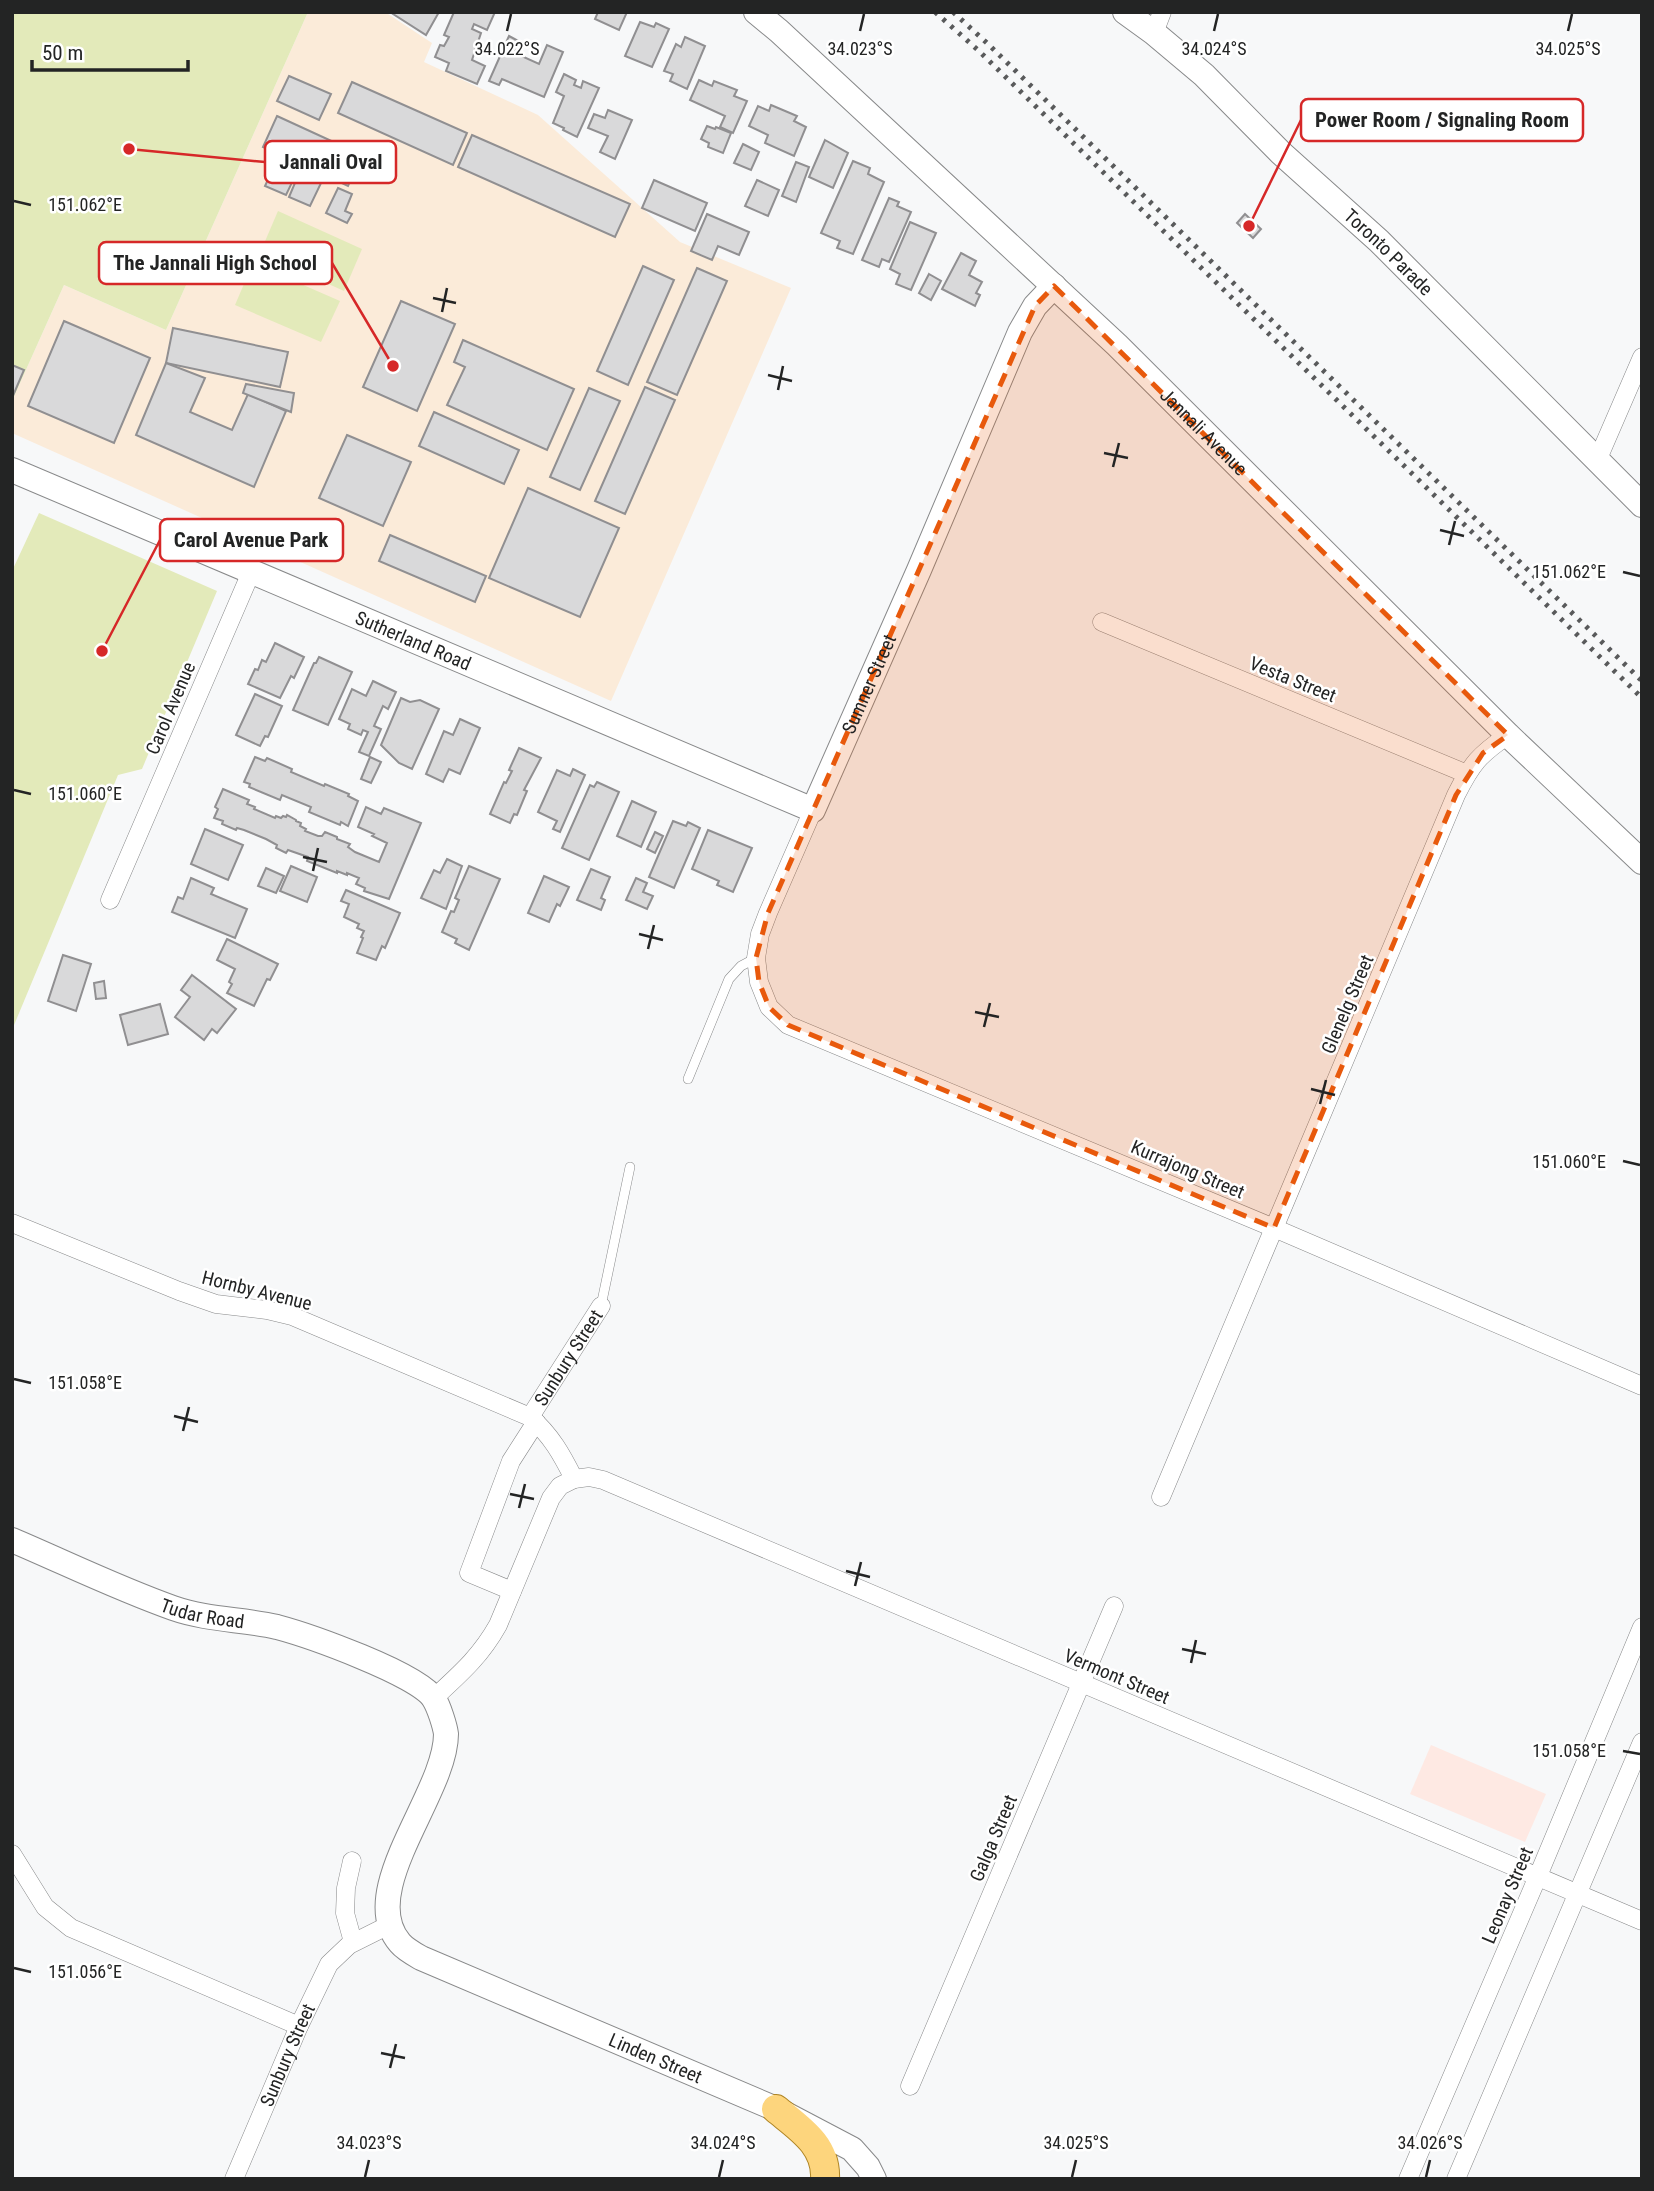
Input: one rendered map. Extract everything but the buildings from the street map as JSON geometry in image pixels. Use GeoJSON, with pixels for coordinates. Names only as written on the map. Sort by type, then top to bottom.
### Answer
{"type":"FeatureCollection","features":[{"type":"Feature","properties":{"kind":"main road"},"geometry":{"type":"LineString","coordinates":[[776,2109],[818,2147],[826,2166],[825,2179]]}},
{"type":"Feature","properties":{"kind":"street","name":"Jannali Avenue"},"geometry":{"type":"LineString","coordinates":[[756,12],[1117,345],[1508,735],[1642,862]]}},
{"type":"Feature","properties":{"kind":"street","name":"Toronto Parade"},"geometry":{"type":"LineString","coordinates":[[1125,12],[1158,23],[1204,75],[1282,153],[1379,241],[1642,505]]}},
{"type":"Feature","properties":{"kind":"street","name":"Sumner Street"},"geometry":{"type":"LineString","coordinates":[[757,958],[760,934],[768,913],[1020,332],[1035,306],[1054,286]]}},
{"type":"Feature","properties":{"kind":"street"},"geometry":{"type":"LineString","coordinates":[[1597,461],[1642,357]]}},
{"type":"Feature","properties":{"kind":"street","name":"Sutherland Road"},"geometry":{"type":"LineString","coordinates":[[12,470],[813,810]]}},
{"type":"Feature","properties":{"kind":"street","name":"Carol Avenue"},"geometry":{"type":"LineString","coordinates":[[110,900],[252,570]]}},
{"type":"Feature","properties":{"kind":"street","name":"Vesta Street"},"geometry":{"type":"LineString","coordinates":[[1102,622],[1467,774]]}},
{"type":"Feature","properties":{"kind":"street","name":"Glenelg Street"},"geometry":{"type":"LineString","coordinates":[[1161,1497],[1467,774],[1483,753],[1508,735]]}},
{"type":"Feature","properties":{"kind":"street","name":"Kurrajong Street"},"geometry":{"type":"LineString","coordinates":[[757,958],[759,982],[769,1007],[788,1025],[1274,1228],[1642,1386]]}},
{"type":"Feature","properties":{"kind":"street","name":"Hornby Avenue"},"geometry":{"type":"LineString","coordinates":[[12,1223],[216,1304],[292,1316],[533,1420]]}},
{"type":"Feature","properties":{"kind":"street","name":"Sunbury Street"},"geometry":{"type":"LineString","coordinates":[[512,1591],[469,1573],[511,1461],[601,1306]]}},
{"type":"Feature","properties":{"kind":"street","name":"Sunbury Street"},"geometry":{"type":"LineString","coordinates":[[533,1420],[559,1449],[574,1479]]}},
{"type":"Feature","properties":{"kind":"street","name":"Vermont Street"},"geometry":{"type":"LineString","coordinates":[[574,1479],[589,1477],[603,1480],[1642,1921]]}},
{"type":"Feature","properties":{"kind":"street"},"geometry":{"type":"LineString","coordinates":[[389,1925],[387,1902],[392,1877],[442,1755],[446,1733],[434,1698],[475,1660],[488,1642],[551,1498],[560,1486],[574,1479]]}},
{"type":"Feature","properties":{"kind":"street","name":"Tudar Road"},"geometry":{"type":"LineString","coordinates":[[12,1540],[172,1608],[201,1617],[274,1626],[311,1637],[398,1674],[434,1698]]}},
{"type":"Feature","properties":{"kind":"street","name":"Galga Street"},"geometry":{"type":"LineString","coordinates":[[911,2086],[1114,1606]]}},
{"type":"Feature","properties":{"kind":"street","name":"Leonay Street"},"geometry":{"type":"LineString","coordinates":[[1408,2179],[1642,1627]]}},
{"type":"Feature","properties":{"kind":"street"},"geometry":{"type":"LineString","coordinates":[[1456,2179],[1642,1742]]}},
{"type":"Feature","properties":{"kind":"street"},"geometry":{"type":"LineString","coordinates":[[12,1854],[45,1907],[71,1928],[299,2025]]}},
{"type":"Feature","properties":{"kind":"street"},"geometry":{"type":"LineString","coordinates":[[352,1861],[346,1888],[345,1913],[353,1942]]}},
{"type":"Feature","properties":{"kind":"street","name":"Sunbury Street"},"geometry":{"type":"LineString","coordinates":[[234,2179],[299,2025],[329,1964],[353,1942],[389,1925]]}},
{"type":"Feature","properties":{"kind":"street","name":"Linden Street"},"geometry":{"type":"LineString","coordinates":[[389,1925],[400,1944],[421,1958],[776,2109],[852,2149],[868,2167],[874,2179]]}},
{"type":"Feature","properties":{"kind":"lane"},"geometry":{"type":"LineString","coordinates":[[688,1079],[729,979],[741,965],[757,958]]}},
{"type":"Feature","properties":{"kind":"lane","name":"Sunbury Street"},"geometry":{"type":"LineString","coordinates":[[601,1306],[630,1167]]}},
{"type":"Feature","properties":{"kind":"highlighted area"},"geometry":{"type":"Polygon","coordinates":[[[1054,286],[1508,735],[1483,753],[1456,795],[1274,1228],[788,1025],[769,1007],[759,982],[756,958],[768,913],[1035,306],[1054,286]]]}},
{"type":"Feature","properties":{"kind":"shaded area"},"geometry":{"type":"Polygon","coordinates":[[[308,12],[385,12],[432,43],[424,62],[538,115],[680,242],[791,288],[611,701],[12,433],[12,401],[64,285],[166,330],[308,12]]]}},
{"type":"Feature","properties":{"kind":"shaded area"},"geometry":{"type":"Polygon","coordinates":[[[1431,1745],[1546,1794],[1525,1842],[1410,1794],[1431,1745]]]}},
{"type":"Feature","properties":{"kind":"green space"},"geometry":{"type":"Polygon","coordinates":[[[12,12],[308,12],[166,330],[64,285],[12,401],[12,12]]]}},
{"type":"Feature","properties":{"kind":"green space"},"geometry":{"type":"Polygon","coordinates":[[[278,211],[362,249],[344,291],[260,253],[278,211]]]}},
{"type":"Feature","properties":{"kind":"green space"},"geometry":{"type":"Polygon","coordinates":[[[253,263],[340,301],[321,342],[235,305],[253,263]]]}},
{"type":"Feature","properties":{"kind":"green space"},"geometry":{"type":"Polygon","coordinates":[[[39,513],[217,591],[142,769],[118,775],[12,1030],[12,571],[39,513]]]}},
{"type":"Feature","properties":{"kind":"railway"},"geometry":{"type":"LineString","coordinates":[[935,12],[979,51],[1642,698]]}},
{"type":"Feature","properties":{"kind":"railway"},"geometry":{"type":"LineString","coordinates":[[953,12],[1642,681]]}},
{"type":"Feature","properties":{"kind":"place","name":"Jannali Oval"},"geometry":{"type":"Point","coordinates":[129,149]}},
{"type":"Feature","properties":{"kind":"place","name":"Power Room / Signaling Room"},"geometry":{"type":"Point","coordinates":[1249,226]}},
{"type":"Feature","properties":{"kind":"place","name":"The Jannali High School"},"geometry":{"type":"Point","coordinates":[393,366]}},
{"type":"Feature","properties":{"kind":"place","name":"Carol Avenue Park"},"geometry":{"type":"Point","coordinates":[102,651]}}]}
